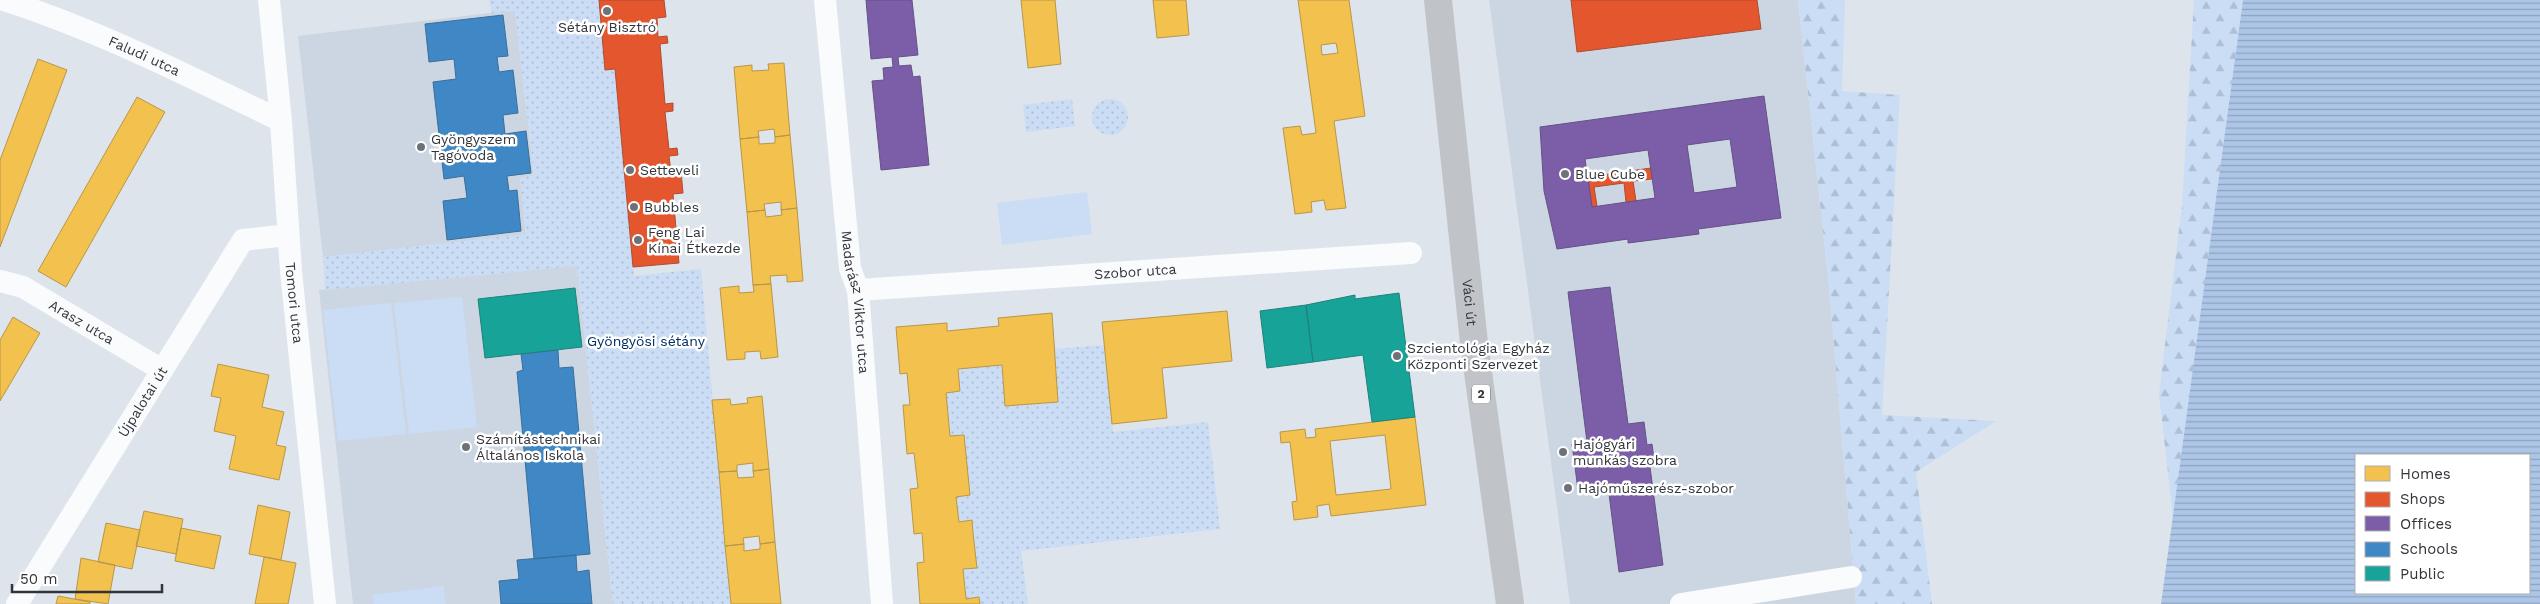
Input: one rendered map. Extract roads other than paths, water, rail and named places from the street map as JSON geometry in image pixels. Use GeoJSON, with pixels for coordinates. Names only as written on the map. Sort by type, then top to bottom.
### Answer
{"type":"FeatureCollection","features":[{"type":"Feature","properties":{"kind":"main road","name":"Váci út"},"geometry":{"type":"LineString","coordinates":[[1438,0],[1474,343],[1510,604]]}},
{"type":"Feature","properties":{"kind":"street","name":"Faludi utca"},"geometry":{"type":"LineString","coordinates":[[4,0],[35,10],[180,72],[280,120]]}},
{"type":"Feature","properties":{"kind":"street","name":"Tomori utca"},"geometry":{"type":"LineString","coordinates":[[268,0],[280,120],[288,235],[326,604]]}},
{"type":"Feature","properties":{"kind":"street","name":"Madarász Viktor utca"},"geometry":{"type":"LineString","coordinates":[[825,0],[850,268],[858,290],[882,604]]}},
{"type":"Feature","properties":{"kind":"street","name":"Újpalotai út"},"geometry":{"type":"LineString","coordinates":[[17,604],[243,240],[288,235]]}},
{"type":"Feature","properties":{"kind":"street","name":"Szobor utca"},"geometry":{"type":"LineString","coordinates":[[858,290],[1411,253]]}},
{"type":"Feature","properties":{"kind":"street","name":"Arasz utca"},"geometry":{"type":"LineString","coordinates":[[0,281],[23,287],[162,370]]}},
{"type":"Feature","properties":{"kind":"street"},"geometry":{"type":"LineString","coordinates":[[1681,604],[1851,577]]}},
{"type":"Feature","properties":{"kind":"place","name":"Sétány Bisztró"},"geometry":{"type":"Point","coordinates":[607,11]}},
{"type":"Feature","properties":{"kind":"place","name":"Gyöngyszem Tagóvoda"},"geometry":{"type":"Point","coordinates":[421,147]}},
{"type":"Feature","properties":{"kind":"place","name":"Setteveli"},"geometry":{"type":"Point","coordinates":[630,170]}},
{"type":"Feature","properties":{"kind":"place","name":"Blue Cube"},"geometry":{"type":"Point","coordinates":[1565,174]}},
{"type":"Feature","properties":{"kind":"place","name":"Bubbles"},"geometry":{"type":"Point","coordinates":[634,207]}},
{"type":"Feature","properties":{"kind":"place","name":"Feng Lai Kínai Étkezde"},"geometry":{"type":"Point","coordinates":[638,240]}},
{"type":"Feature","properties":{"kind":"place","name":"Szcientológia Egyház Központi Szervezet"},"geometry":{"type":"Point","coordinates":[1397,356]}},
{"type":"Feature","properties":{"kind":"place","name":"Számítástechnikai Általános Iskola"},"geometry":{"type":"Point","coordinates":[466,447]}},
{"type":"Feature","properties":{"kind":"place","name":"Hajógyári munkás szobra"},"geometry":{"type":"Point","coordinates":[1563,452]}},
{"type":"Feature","properties":{"kind":"place","name":"Hajóműszerész-szobor"},"geometry":{"type":"Point","coordinates":[1568,488]}},
{"type":"Feature","properties":{"kind":"park label","name":"Gyöngyösi sétány"},"geometry":{"type":"Point","coordinates":[646,341]}}]}
